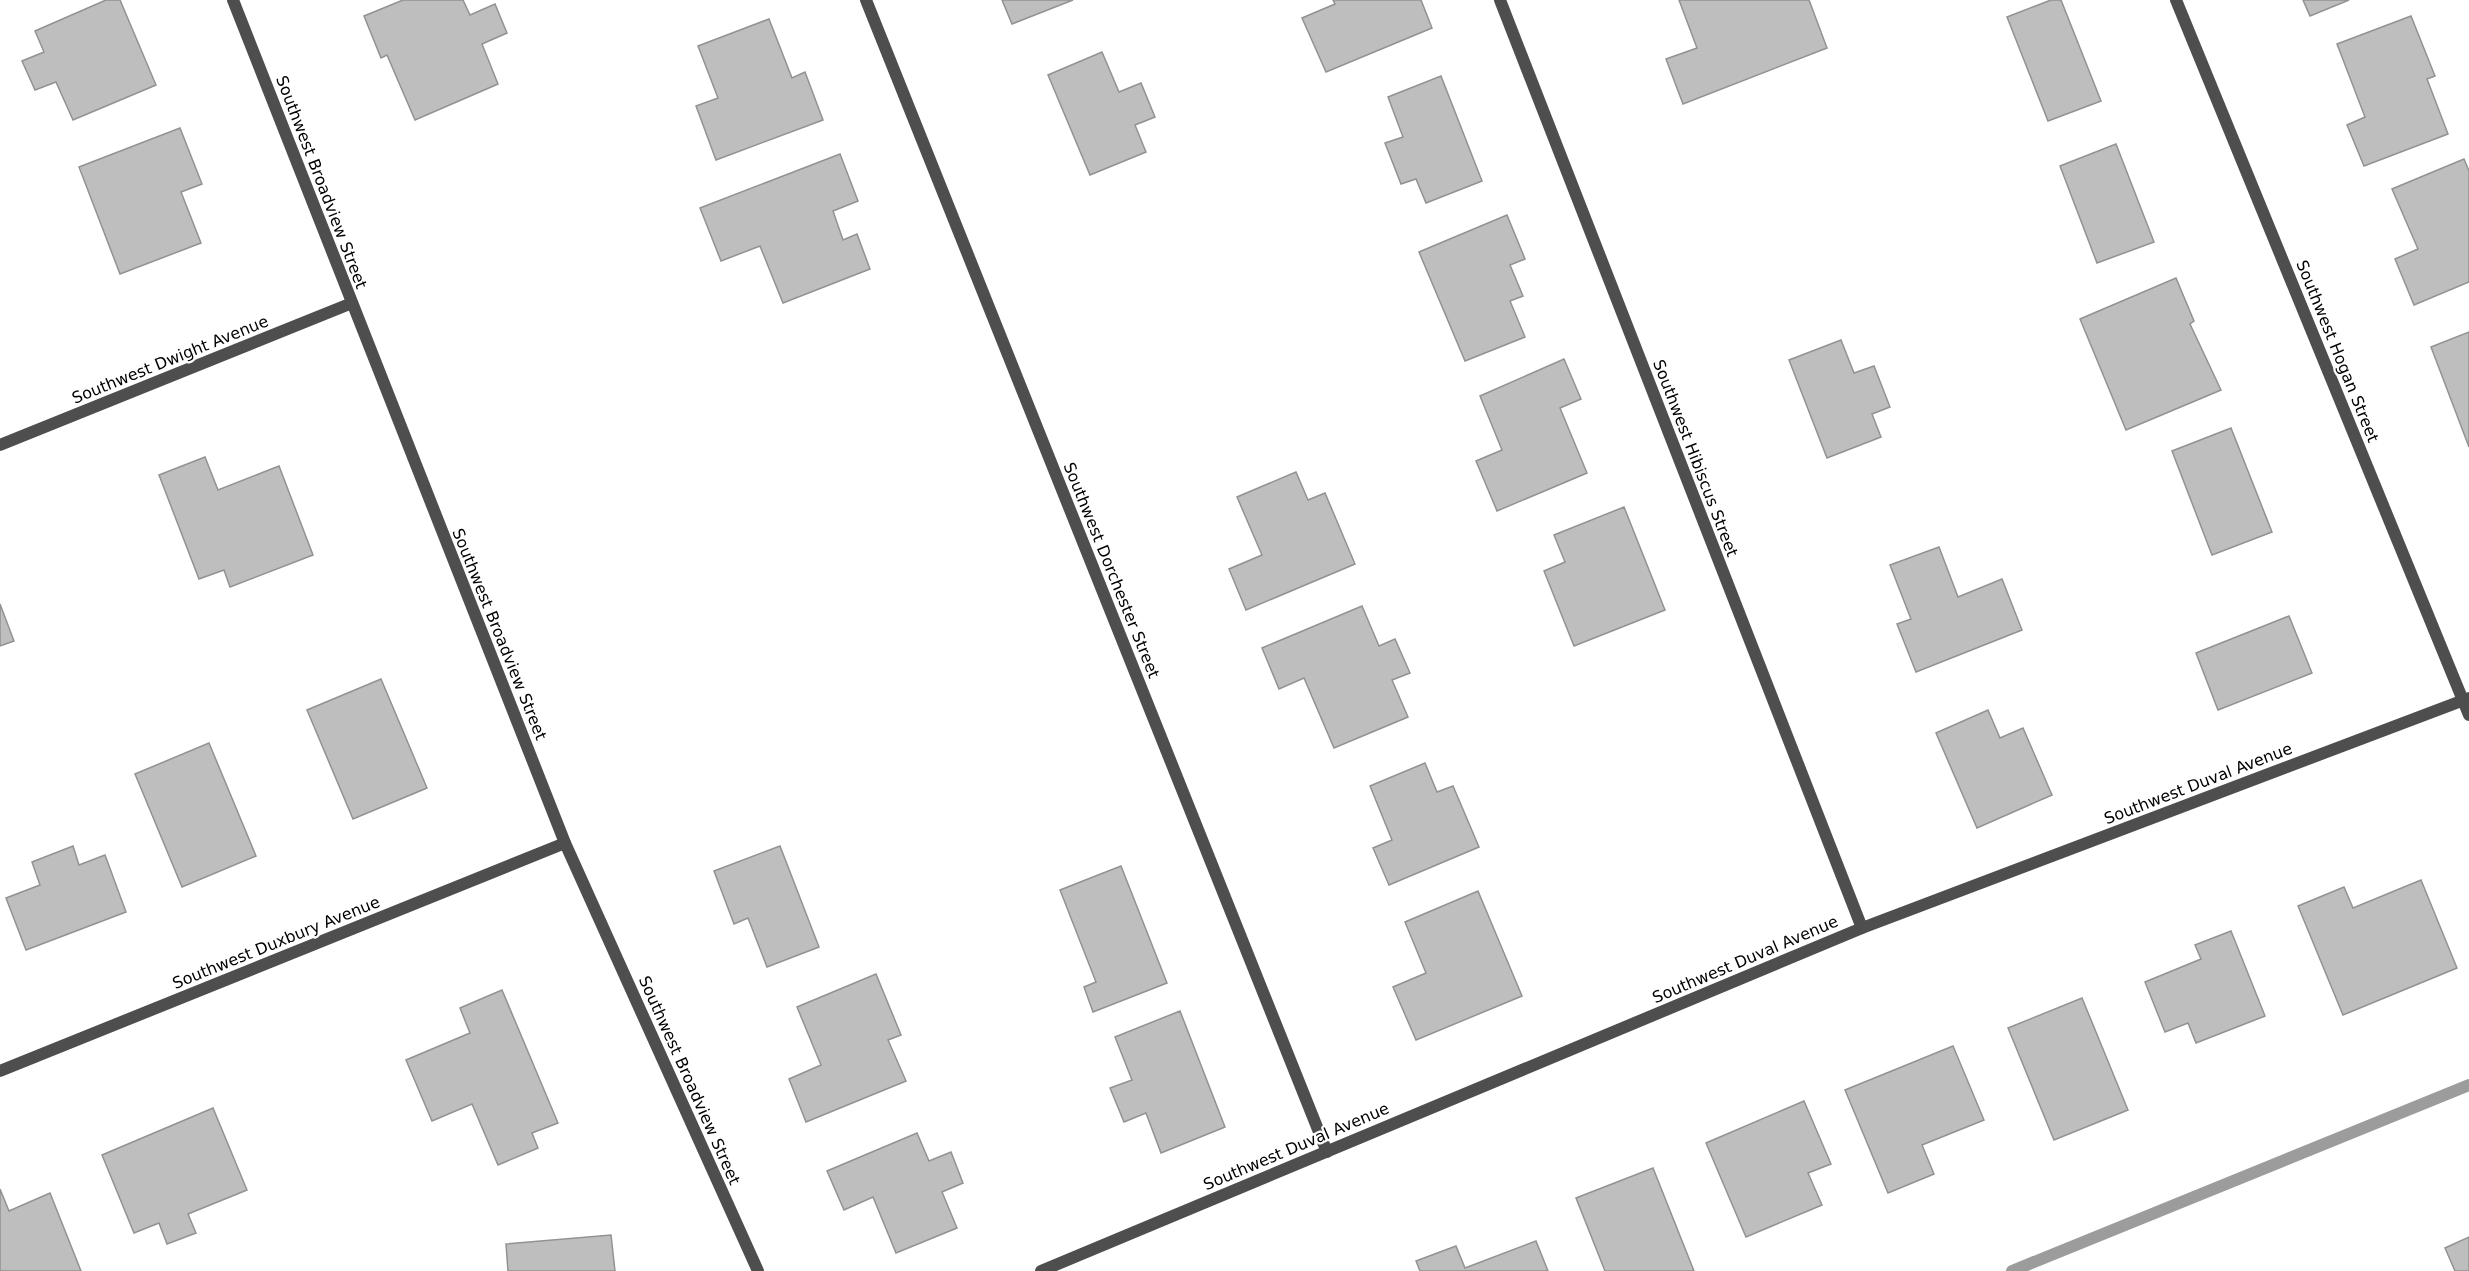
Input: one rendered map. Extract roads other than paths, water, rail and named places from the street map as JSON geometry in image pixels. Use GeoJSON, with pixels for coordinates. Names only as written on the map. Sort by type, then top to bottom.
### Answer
{"type":"FeatureCollection","features":[{"type":"Feature","properties":{"kind":"street","name":"Southwest Broadview Street"},"geometry":{"type":"LineString","coordinates":[[233,0],[564,843],[758,1271]]}},
{"type":"Feature","properties":{"kind":"street","name":"Southwest Dorchester Street"},"geometry":{"type":"LineString","coordinates":[[866,0],[1327,1152]]}},
{"type":"Feature","properties":{"kind":"street","name":"Southwest Hibiscus Street"},"geometry":{"type":"LineString","coordinates":[[1500,0],[1862,928]]}},
{"type":"Feature","properties":{"kind":"street","name":"Southwest Hogan Street"},"geometry":{"type":"LineString","coordinates":[[2176,0],[2466,699],[2469,715]]}},
{"type":"Feature","properties":{"kind":"street","name":"Southwest Dwight Avenue"},"geometry":{"type":"LineString","coordinates":[[0,445],[352,303]]}},
{"type":"Feature","properties":{"kind":"street","name":"Southwest Duval Avenue"},"geometry":{"type":"LineString","coordinates":[[1041,1271],[1862,928],[2466,699]]}},
{"type":"Feature","properties":{"kind":"street","name":"Southwest Duxbury Avenue"},"geometry":{"type":"LineString","coordinates":[[0,1071],[564,843]]}},
{"type":"Feature","properties":{"kind":"waterway"},"geometry":{"type":"LineString","coordinates":[[2012,1271],[2469,1085]]}}]}
